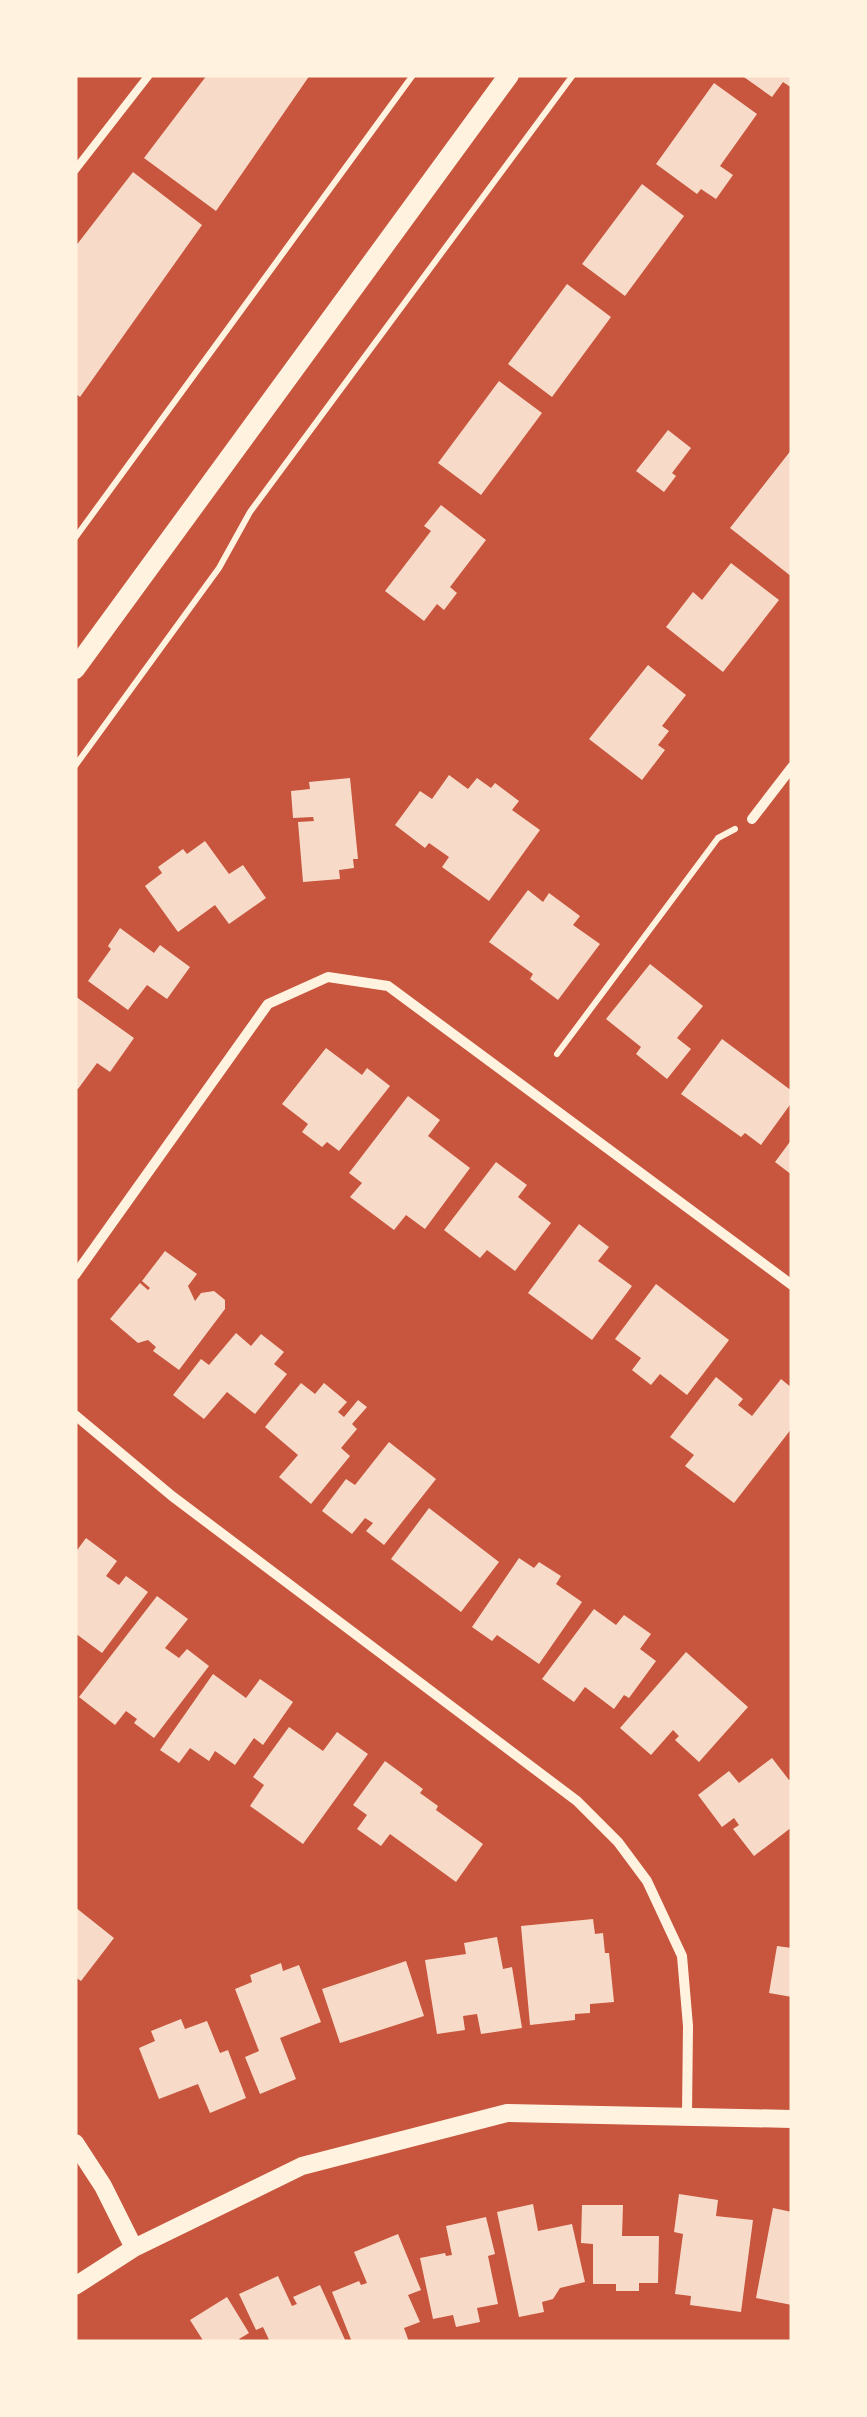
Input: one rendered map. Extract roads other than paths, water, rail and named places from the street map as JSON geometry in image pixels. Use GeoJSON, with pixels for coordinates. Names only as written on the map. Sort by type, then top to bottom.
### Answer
{"type":"FeatureCollection","features":[{"type":"Feature","properties":{"kind":"main road"},"geometry":{"type":"LineString","coordinates":[[75,669],[509,75]]}},
{"type":"Feature","properties":{"kind":"street"},"geometry":{"type":"LineString","coordinates":[[752,819],[792,767]]}},
{"type":"Feature","properties":{"kind":"street"},"geometry":{"type":"LineString","coordinates":[[75,1276],[268,1004],[328,977],[388,986],[792,1285]]}},
{"type":"Feature","properties":{"kind":"street"},"geometry":{"type":"LineString","coordinates":[[75,1416],[172,1496],[577,1802],[618,1842],[647,1881],[682,1956],[688,2026],[687,2115]]}},
{"type":"Feature","properties":{"kind":"street"},"geometry":{"type":"LineString","coordinates":[[75,2286],[134,2248],[302,2166],[506,2113],[792,2118]]}},
{"type":"Feature","properties":{"kind":"street"},"geometry":{"type":"LineString","coordinates":[[75,2143],[104,2186],[134,2248]]}},
{"type":"Feature","properties":{"kind":"lane"},"geometry":{"type":"LineString","coordinates":[[75,170],[148,75]]}}]}
